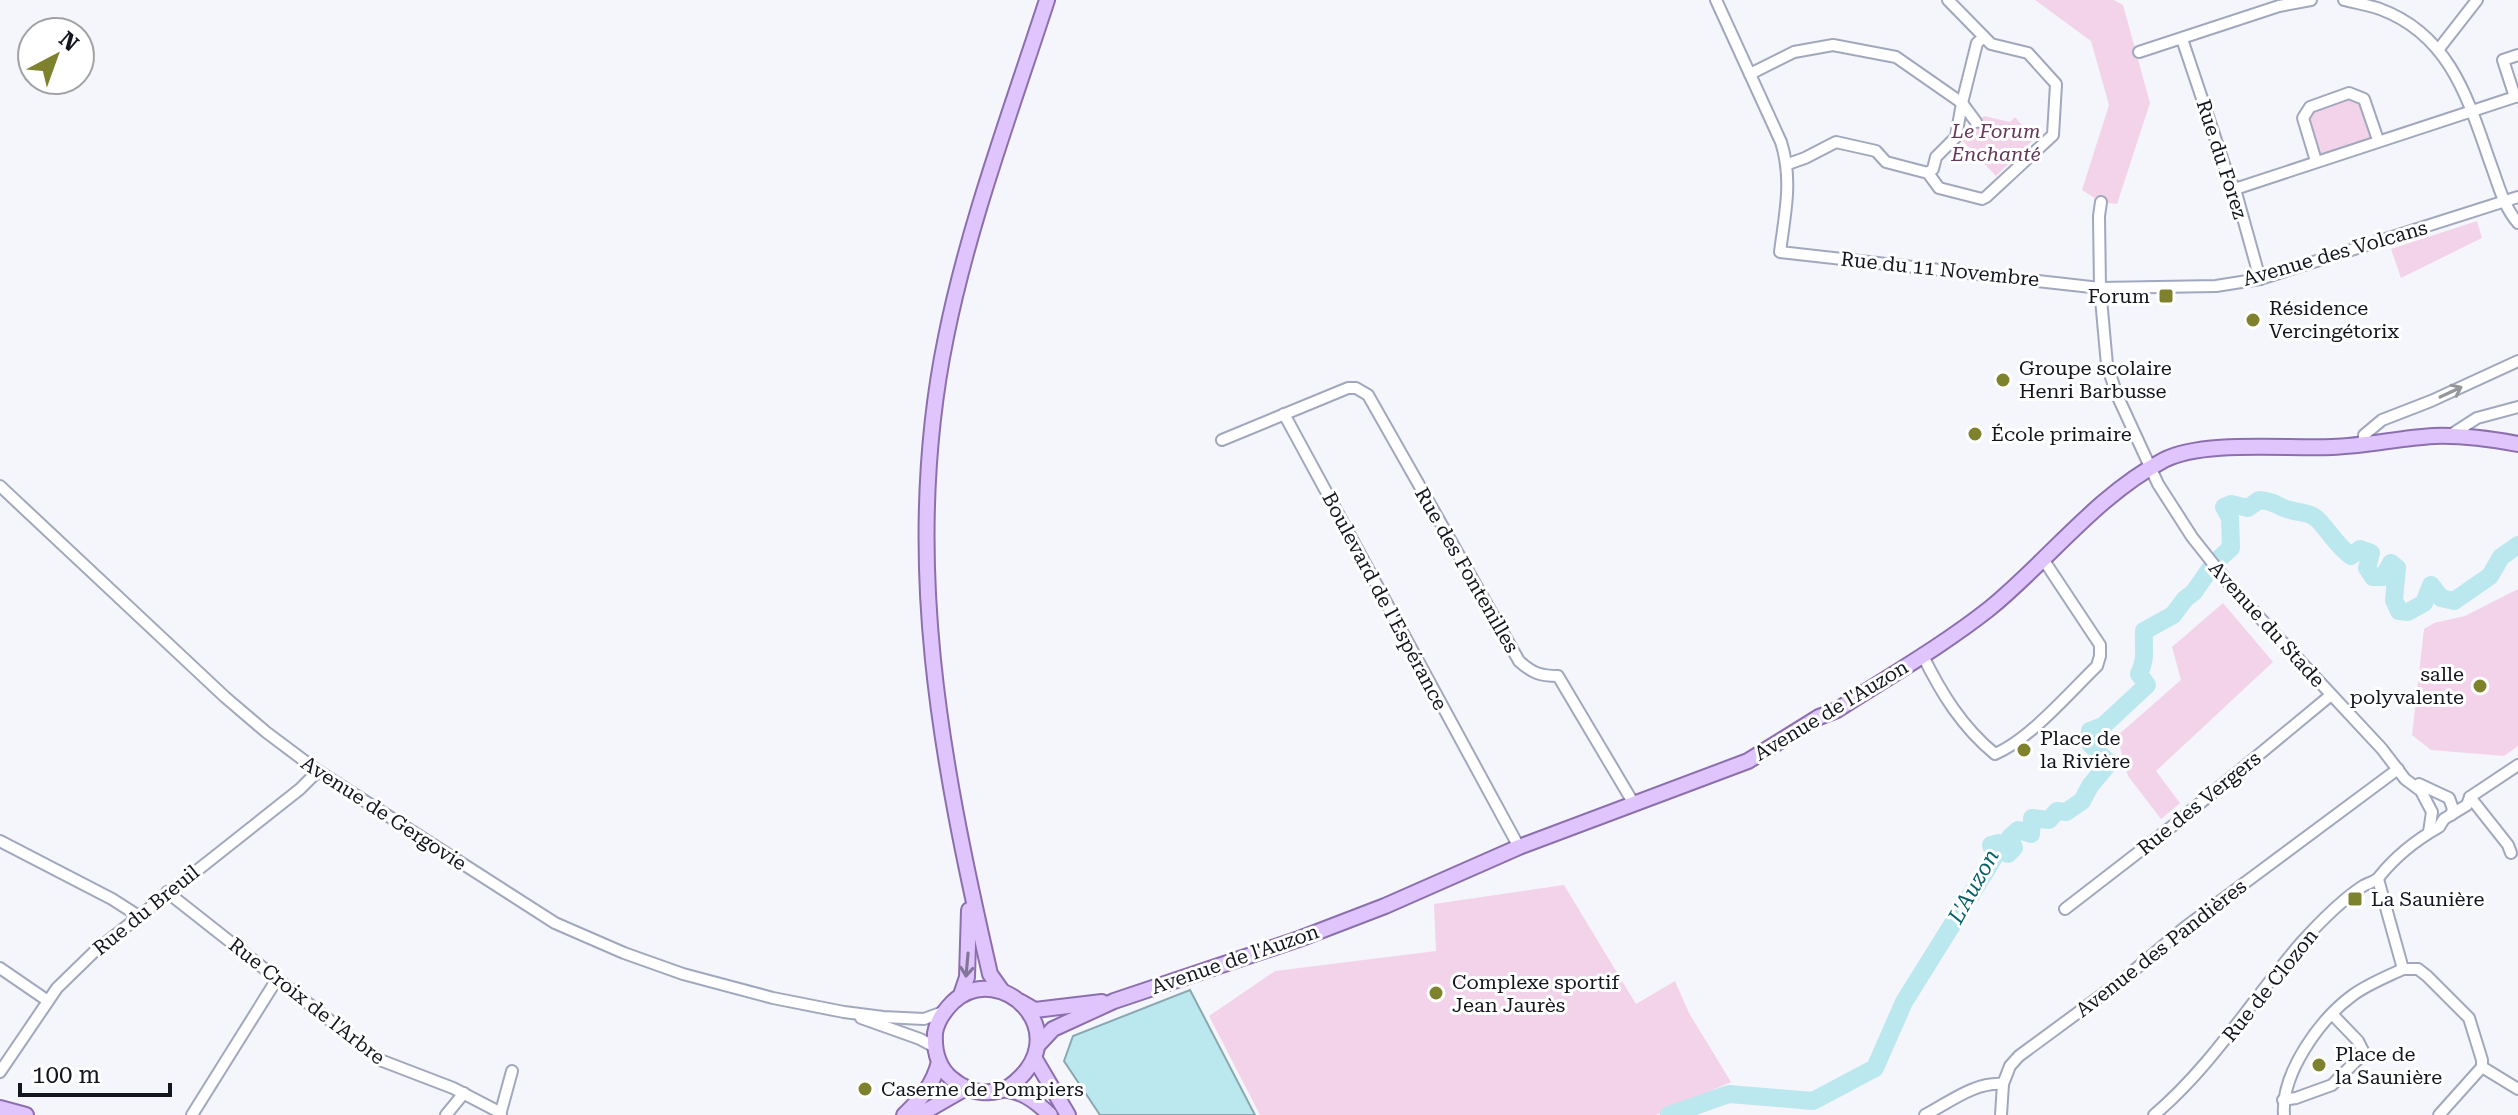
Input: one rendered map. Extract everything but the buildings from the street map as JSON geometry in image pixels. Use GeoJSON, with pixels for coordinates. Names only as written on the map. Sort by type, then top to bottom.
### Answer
{"type":"FeatureCollection","features":[{"type":"Feature","properties":{"kind":"main road"},"geometry":{"type":"LineString","coordinates":[[1002,991],[990,974],[968,878],[942,731],[927,610],[927,499],[931,434],[946,336],[973,234],[1047,0]]}},
{"type":"Feature","properties":{"kind":"main road","name":"Avenue de l'Auzon"},"geometry":{"type":"LineString","coordinates":[[1114,1001],[1342,922],[1519,847],[1748,761],[1819,717],[1837,710],[1989,608],[2092,513],[2151,468],[2174,456],[2203,449],[2364,446],[2449,436],[2518,444]]}},
{"type":"Feature","properties":{"kind":"main road"},"geometry":{"type":"LineString","coordinates":[[961,995],[967,977],[970,929],[968,878]]}},
{"type":"Feature","properties":{"kind":"main road"},"geometry":{"type":"LineString","coordinates":[[981,989],[1002,991],[1035,1010],[1114,1001],[1053,1029],[1024,1077],[1006,1089],[987,1093],[966,1088],[950,1078],[939,1062],[935,1047],[936,1029],[943,1012],[961,995],[981,989]]}},
{"type":"Feature","properties":{"kind":"main road"},"geometry":{"type":"LineString","coordinates":[[1020,1001],[1036,1024],[1037,1052],[1068,1115]]}},
{"type":"Feature","properties":{"kind":"main road"},"geometry":{"type":"LineString","coordinates":[[904,1115],[935,1079],[939,1062]]}},
{"type":"Feature","properties":{"kind":"main road"},"geometry":{"type":"LineString","coordinates":[[919,1115],[966,1088]]}},
{"type":"Feature","properties":{"kind":"main road"},"geometry":{"type":"LineString","coordinates":[[1006,1089],[1025,1095],[1050,1115]]}},
{"type":"Feature","properties":{"kind":"main road"},"geometry":{"type":"LineString","coordinates":[[0,1108],[26,1115]]}},
{"type":"Feature","properties":{"kind":"street"},"geometry":{"type":"LineString","coordinates":[[1716,0],[1781,142],[1788,164],[1836,142],[1876,151],[1886,162],[1928,173],[1939,188],[1982,199],[2053,135],[2056,84],[2028,53],[1991,44],[1948,0]]}},
{"type":"Feature","properties":{"kind":"street"},"geometry":{"type":"LineString","coordinates":[[2139,52],[2182,39],[2261,5],[2311,0]]}},
{"type":"Feature","properties":{"kind":"street"},"geometry":{"type":"LineString","coordinates":[[2344,0],[2382,5],[2411,25],[2438,50],[2455,73],[2473,111],[2505,201],[2518,223]]}},
{"type":"Feature","properties":{"kind":"street"},"geometry":{"type":"LineString","coordinates":[[2438,50],[2477,0]]}},
{"type":"Feature","properties":{"kind":"street"},"geometry":{"type":"LineString","coordinates":[[1928,173],[1933,169],[1936,157],[1956,137],[1977,43],[1984,37]]}},
{"type":"Feature","properties":{"kind":"street","name":"Rue du Forez"},"geometry":{"type":"LineString","coordinates":[[2182,39],[2235,189],[2260,279]]}},
{"type":"Feature","properties":{"kind":"street"},"geometry":{"type":"LineString","coordinates":[[1750,74],[1794,52],[1833,45],[1896,57],[1962,103],[1976,122]]}},
{"type":"Feature","properties":{"kind":"street"},"geometry":{"type":"LineString","coordinates":[[2235,189],[2517,97],[2503,60],[2518,55]]}},
{"type":"Feature","properties":{"kind":"street"},"geometry":{"type":"LineString","coordinates":[[2316,161],[2303,118],[2310,107],[2349,93],[2364,99],[2378,140]]}},
{"type":"Feature","properties":{"kind":"street","name":"Rue du 11 Novembre"},"geometry":{"type":"LineString","coordinates":[[1788,164],[1789,182],[1780,252],[2100,288]]}},
{"type":"Feature","properties":{"kind":"street","name":"Avenue des Volcans"},"geometry":{"type":"LineString","coordinates":[[2100,288],[2216,286],[2260,279],[2518,197]]}},
{"type":"Feature","properties":{"kind":"street","name":"Avenue du Stade"},"geometry":{"type":"LineString","coordinates":[[2101,202],[2100,288],[2107,365],[2117,395],[2177,516],[2226,579],[2405,779],[2421,791],[2431,810]]}},
{"type":"Feature","properties":{"kind":"street"},"geometry":{"type":"LineString","coordinates":[[2364,446],[2364,435],[2382,420],[2518,361]]}},
{"type":"Feature","properties":{"kind":"street","name":"Rue des Fontenilles"},"geometry":{"type":"LineString","coordinates":[[1284,414],[1348,388],[1356,388],[1368,395],[1519,661],[1542,676],[1558,676],[1634,804]]}},
{"type":"Feature","properties":{"kind":"street"},"geometry":{"type":"LineString","coordinates":[[2449,436],[2477,418],[2518,407]]}},
{"type":"Feature","properties":{"kind":"street"},"geometry":{"type":"LineString","coordinates":[[1222,440],[1284,414]]}},
{"type":"Feature","properties":{"kind":"street","name":"Boulevard de l'Espérance"},"geometry":{"type":"LineString","coordinates":[[1284,414],[1519,847]]}},
{"type":"Feature","properties":{"kind":"street","name":"Avenue de Gergovie"},"geometry":{"type":"LineString","coordinates":[[0,486],[225,697],[318,771],[555,923],[683,974],[773,998],[844,1012],[924,1019],[943,1012]]}},
{"type":"Feature","properties":{"kind":"street"},"geometry":{"type":"LineString","coordinates":[[1922,654],[1960,721],[1995,754],[2026,734],[2097,666],[2100,656],[2100,645],[2043,559]]}},
{"type":"Feature","properties":{"kind":"street","name":"Rue des Vergers"},"geometry":{"type":"LineString","coordinates":[[2065,909],[2175,824],[2331,695]]}},
{"type":"Feature","properties":{"kind":"street","name":"Rue de Clozon"},"geometry":{"type":"LineString","coordinates":[[2154,1115],[2182,1090],[2220,1047],[2318,924],[2363,885],[2378,879],[2388,864],[2467,805],[2470,797],[2518,765]]}},
{"type":"Feature","properties":{"kind":"street","name":"Avenue du Stade"},"geometry":{"type":"LineString","coordinates":[[2398,769],[2427,790],[2446,797]]}},
{"type":"Feature","properties":{"kind":"street","name":"Avenue des Pandières"},"geometry":{"type":"LineString","coordinates":[[2003,1084],[2010,1066],[2019,1056],[2125,978],[2196,918],[2398,769]]}},
{"type":"Feature","properties":{"kind":"street","name":"Rue du Breuil"},"geometry":{"type":"LineString","coordinates":[[0,1072],[57,988],[94,952],[300,789],[318,771]]}},
{"type":"Feature","properties":{"kind":"street"},"geometry":{"type":"LineString","coordinates":[[2431,810],[2438,819],[2447,817],[2453,809],[2446,797]]}},
{"type":"Feature","properties":{"kind":"street"},"geometry":{"type":"LineString","coordinates":[[2429,832],[2431,810],[2436,798],[2470,797],[2511,853]]}},
{"type":"Feature","properties":{"kind":"street"},"geometry":{"type":"LineString","coordinates":[[0,841],[137,915]]}},
{"type":"Feature","properties":{"kind":"street"},"geometry":{"type":"LineString","coordinates":[[2378,879],[2403,969]]}},
{"type":"Feature","properties":{"kind":"street","name":"Rue Croix de l'Arbre"},"geometry":{"type":"LineString","coordinates":[[167,892],[388,1065],[464,1093],[501,1114]]}},
{"type":"Feature","properties":{"kind":"street"},"geometry":{"type":"LineString","coordinates":[[0,968],[48,1001]]}},
{"type":"Feature","properties":{"kind":"street"},"geometry":{"type":"LineString","coordinates":[[2284,1115],[2283,1100],[2290,1080],[2321,1025],[2361,989],[2403,969],[2418,969],[2469,1018],[2482,1067],[2518,1089]]}},
{"type":"Feature","properties":{"kind":"street"},"geometry":{"type":"LineString","coordinates":[[192,1115],[277,979]]}},
{"type":"Feature","properties":{"kind":"street","name":"Avenue de Gergovie"},"geometry":{"type":"LineString","coordinates":[[844,1012],[935,1047]]}},
{"type":"Feature","properties":{"kind":"street"},"geometry":{"type":"LineString","coordinates":[[2283,1100],[2332,1085],[2364,1053],[2358,1041],[2332,1014]]}},
{"type":"Feature","properties":{"kind":"street"},"geometry":{"type":"LineString","coordinates":[[2439,1115],[2482,1067]]}},
{"type":"Feature","properties":{"kind":"street"},"geometry":{"type":"LineString","coordinates":[[501,1114],[512,1071]]}},
{"type":"Feature","properties":{"kind":"street"},"geometry":{"type":"LineString","coordinates":[[1925,1115],[1966,1092],[1989,1084],[2003,1084],[2001,1115]]}},
{"type":"Feature","properties":{"kind":"street"},"geometry":{"type":"LineString","coordinates":[[446,1115],[464,1093]]}},
{"type":"Feature","properties":{"kind":"green space"},"geometry":{"type":"Polygon","coordinates":[[[2035,0],[2114,0],[2123,5],[2150,103],[2117,204],[2101,202],[2082,190],[2109,105],[2091,41],[2035,0]]]}},
{"type":"Feature","properties":{"kind":"green space"},"geometry":{"type":"Polygon","coordinates":[[[2349,93],[2364,99],[2378,140],[2316,161],[2303,118],[2310,107],[2349,93]]]}},
{"type":"Feature","properties":{"kind":"green space","name":"Le Forum Enchanté"},"geometry":{"type":"Polygon","coordinates":[[[1984,116],[2010,122],[2015,117],[2034,139],[1996,176],[1961,139],[1984,116]]]}},
{"type":"Feature","properties":{"kind":"green space"},"geometry":{"type":"Polygon","coordinates":[[[2477,221],[2482,238],[2401,278],[2391,249],[2477,221]]]}},
{"type":"Feature","properties":{"kind":"green space"},"geometry":{"type":"Polygon","coordinates":[[[2518,589],[2518,746],[2504,756],[2431,750],[2412,735],[2424,629],[2434,623],[2465,616],[2518,589]]]}},
{"type":"Feature","properties":{"kind":"green space"},"geometry":{"type":"Polygon","coordinates":[[[2223,603],[2273,662],[2156,771],[2180,803],[2161,819],[2128,776],[2117,736],[2181,680],[2172,647],[2223,603]]]}},
{"type":"Feature","properties":{"kind":"green space","name":"Complexe sportif Jean Jaurès"},"geometry":{"type":"Polygon","coordinates":[[[1564,885],[1636,1004],[1675,981],[1689,1013],[1731,1082],[1656,1115],[1260,1115],[1209,1016],[1275,971],[1436,951],[1434,904],[1564,885]]]}},
{"type":"Feature","properties":{"kind":"water"},"geometry":{"type":"Polygon","coordinates":[[[1190,990],[1255,1115],[1100,1115],[1064,1061],[1073,1036],[1190,990]]]}},
{"type":"Feature","properties":{"kind":"waterway","name":"L'Auzon"},"geometry":{"type":"LineString","coordinates":[[1669,1115],[1729,1094],[1813,1101],[1875,1068],[1904,1002],[1995,856],[1991,845],[1999,843],[2008,854],[2014,848],[2010,837],[2018,830],[2031,834],[2032,818],[2049,820],[2057,811],[2066,812],[2082,801],[2109,763],[2090,744],[2090,731],[2103,726],[2147,685],[2139,674],[2144,658],[2144,631],[2173,615],[2214,563],[2231,548],[2230,518],[2224,507],[2231,504],[2248,508],[2259,500],[2313,516],[2351,556],[2360,549],[2371,553],[2367,568],[2373,577],[2383,577],[2391,563],[2397,568],[2394,600],[2399,611],[2408,612],[2424,603],[2431,585],[2441,598],[2454,601],[2490,576],[2501,557],[2518,545]]}},
{"type":"Feature","properties":{"kind":"place","name":"Forum"},"geometry":{"type":"Point","coordinates":[2166,296]}},
{"type":"Feature","properties":{"kind":"place","name":"Résidence Vercingétorix"},"geometry":{"type":"Point","coordinates":[2253,320]}},
{"type":"Feature","properties":{"kind":"place","name":"Groupe scolaire Henri Barbusse"},"geometry":{"type":"Point","coordinates":[2003,380]}},
{"type":"Feature","properties":{"kind":"place","name":"École primaire"},"geometry":{"type":"Point","coordinates":[1975,434]}},
{"type":"Feature","properties":{"kind":"place","name":"salle polyvalente"},"geometry":{"type":"Point","coordinates":[2480,686]}},
{"type":"Feature","properties":{"kind":"place","name":"Place de la Rivière"},"geometry":{"type":"Point","coordinates":[2024,750]}},
{"type":"Feature","properties":{"kind":"place","name":"La Saunière"},"geometry":{"type":"Point","coordinates":[2355,899]}},
{"type":"Feature","properties":{"kind":"place","name":"Complexe sportif Jean Jaurès"},"geometry":{"type":"Point","coordinates":[1436,993]}},
{"type":"Feature","properties":{"kind":"place","name":"Place de la Saunière"},"geometry":{"type":"Point","coordinates":[2319,1065]}},
{"type":"Feature","properties":{"kind":"place","name":"Caserne de Pompiers"},"geometry":{"type":"Point","coordinates":[865,1089]}}]}
